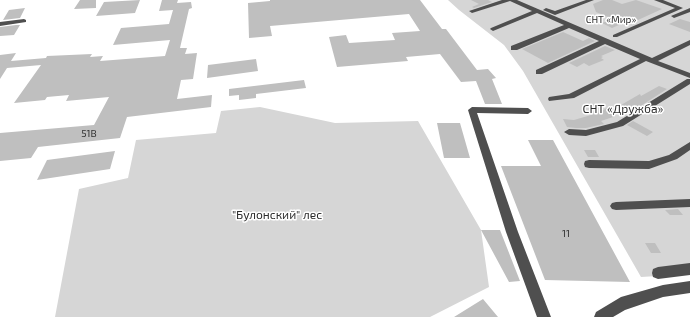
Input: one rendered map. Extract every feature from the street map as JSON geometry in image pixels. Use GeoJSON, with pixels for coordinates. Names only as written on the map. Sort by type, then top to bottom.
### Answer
{"type":"FeatureCollection","features":[{"type":"Feature","properties":{"kind":"street"},"geometry":{"type":"LineString","coordinates":[[472,11],[508,0]]}},
{"type":"Feature","properties":{"kind":"street"},"geometry":{"type":"LineString","coordinates":[[512,0],[690,76]]}},
{"type":"Feature","properties":{"kind":"street"},"geometry":{"type":"LineString","coordinates":[[522,0],[555,13],[592,0]]}},
{"type":"Feature","properties":{"kind":"street"},"geometry":{"type":"LineString","coordinates":[[615,36],[680,8],[657,0]]}},
{"type":"Feature","properties":{"kind":"street"},"geometry":{"type":"LineString","coordinates":[[667,0],[690,9]]}},
{"type":"Feature","properties":{"kind":"street"},"geometry":{"type":"LineString","coordinates":[[613,44],[690,9]]}},
{"type":"Feature","properties":{"kind":"street"},"geometry":{"type":"LineString","coordinates":[[493,29],[537,11]]}},
{"type":"Feature","properties":{"kind":"street"},"geometry":{"type":"LineString","coordinates":[[0,24],[24,21]]}},
{"type":"Feature","properties":{"kind":"street"},"geometry":{"type":"LineString","coordinates":[[514,48],[570,25]]}},
{"type":"Feature","properties":{"kind":"street"},"geometry":{"type":"LineString","coordinates":[[539,72],[605,41]]}},
{"type":"Feature","properties":{"kind":"street"},"geometry":{"type":"LineString","coordinates":[[552,99],[571,96],[690,42]]}},
{"type":"Feature","properties":{"kind":"street"},"geometry":{"type":"LineString","coordinates":[[569,132],[586,133],[620,124],[690,81]]}},
{"type":"Feature","properties":{"kind":"street"},"geometry":{"type":"LineString","coordinates":[[528,111],[472,110],[512,232],[544,317]]}},
{"type":"Feature","properties":{"kind":"street"},"geometry":{"type":"LineString","coordinates":[[589,164],[649,164],[673,157],[690,145]]}},
{"type":"Feature","properties":{"kind":"street"},"geometry":{"type":"LineString","coordinates":[[616,206],[690,204]]}},
{"type":"Feature","properties":{"kind":"street"},"geometry":{"type":"LineString","coordinates":[[658,273],[690,269]]}},
{"type":"Feature","properties":{"kind":"street"},"geometry":{"type":"LineString","coordinates":[[601,317],[621,304],[663,291],[690,287]]}},
{"type":"Feature","properties":{"kind":"green space","name":"СНТ «Дружба»"},"geometry":{"type":"Polygon","coordinates":[[[448,0],[690,0],[690,274],[641,277],[523,71],[504,45],[448,0]]]}},
{"type":"Feature","properties":{"kind":"green space","name":"\"Булонский\" лес"},"geometry":{"type":"Polygon","coordinates":[[[260,107],[335,123],[418,121],[481,230],[489,287],[430,317],[55,317],[79,189],[128,178],[136,140],[216,133],[221,111],[260,107]]]}},
{"type":"Feature","properties":{"kind":"building"},"geometry":{"type":"Polygon","coordinates":[[[80,0],[96,0],[96,8],[74,9],[80,0]]]}},
{"type":"Feature","properties":{"kind":"building"},"geometry":{"type":"Polygon","coordinates":[[[140,0],[135,13],[96,16],[104,2],[140,0]]]}},
{"type":"Feature","properties":{"kind":"building"},"geometry":{"type":"Polygon","coordinates":[[[162,0],[178,0],[177,3],[191,2],[192,8],[189,9],[180,48],[187,48],[185,54],[197,53],[193,79],[181,80],[177,99],[212,95],[211,107],[127,117],[120,138],[38,147],[31,158],[0,161],[0,133],[94,125],[109,97],[66,101],[69,95],[47,97],[45,100],[14,103],[41,65],[7,68],[0,79],[0,55],[16,53],[11,61],[46,58],[47,56],[92,54],[90,57],[103,56],[100,61],[165,56],[170,40],[113,45],[121,28],[169,24],[173,10],[159,11],[162,0]]]}},
{"type":"Feature","properties":{"kind":"building"},"geometry":{"type":"Polygon","coordinates":[[[270,0],[420,0],[442,29],[446,29],[477,70],[488,69],[496,78],[492,79],[502,104],[485,104],[476,81],[461,82],[440,54],[406,57],[408,61],[337,67],[329,37],[346,35],[349,43],[395,40],[392,33],[420,31],[409,14],[270,26],[272,36],[249,38],[248,3],[270,0]]]}},
{"type":"Feature","properties":{"kind":"building"},"geometry":{"type":"Polygon","coordinates":[[[471,0],[488,0],[492,2],[474,8],[472,7],[479,4],[471,0]]]}},
{"type":"Feature","properties":{"kind":"building"},"geometry":{"type":"Polygon","coordinates":[[[603,0],[612,0],[622,4],[636,0],[662,9],[638,20],[635,18],[612,28],[602,23],[613,19],[596,12],[593,4],[603,0]]]}},
{"type":"Feature","properties":{"kind":"building"},"geometry":{"type":"Polygon","coordinates":[[[25,8],[20,18],[3,20],[9,10],[25,8]]]}},
{"type":"Feature","properties":{"kind":"building"},"geometry":{"type":"Polygon","coordinates":[[[680,19],[690,22],[690,32],[669,24],[680,19]]]}},
{"type":"Feature","properties":{"kind":"building"},"geometry":{"type":"Polygon","coordinates":[[[20,25],[14,35],[0,36],[0,27],[20,25]]]}},
{"type":"Feature","properties":{"kind":"building"},"geometry":{"type":"Polygon","coordinates":[[[563,32],[583,41],[589,38],[595,41],[548,63],[522,49],[563,32]]]}},
{"type":"Feature","properties":{"kind":"building"},"geometry":{"type":"Polygon","coordinates":[[[605,46],[615,50],[601,56],[604,60],[589,66],[584,63],[577,67],[569,63],[605,46]]]}},
{"type":"Feature","properties":{"kind":"building"},"geometry":{"type":"Polygon","coordinates":[[[256,59],[258,71],[207,78],[208,65],[256,59]]]}},
{"type":"Feature","properties":{"kind":"building"},"geometry":{"type":"Polygon","coordinates":[[[304,80],[306,88],[256,94],[256,98],[239,100],[239,95],[229,96],[229,89],[304,80]]]}},
{"type":"Feature","properties":{"kind":"building"},"geometry":{"type":"Polygon","coordinates":[[[659,86],[667,89],[636,109],[632,106],[613,117],[601,121],[604,124],[586,128],[567,127],[563,119],[574,120],[601,112],[609,106],[614,109],[640,94],[641,96],[659,86]]]}},
{"type":"Feature","properties":{"kind":"building"},"geometry":{"type":"Polygon","coordinates":[[[633,121],[653,132],[647,136],[627,125],[633,121]]]}},
{"type":"Feature","properties":{"kind":"building"},"geometry":{"type":"Polygon","coordinates":[[[437,123],[460,123],[470,158],[444,158],[437,123]]]}},
{"type":"Feature","properties":{"kind":"building"},"geometry":{"type":"Polygon","coordinates":[[[528,140],[553,140],[630,282],[545,280],[501,166],[541,166],[528,140]]]}},
{"type":"Feature","properties":{"kind":"building"},"geometry":{"type":"Polygon","coordinates":[[[584,150],[595,150],[599,157],[588,157],[584,150]]]}},
{"type":"Feature","properties":{"kind":"building"},"geometry":{"type":"Polygon","coordinates":[[[115,151],[110,169],[37,180],[47,160],[115,151]]]}},
{"type":"Feature","properties":{"kind":"building"},"geometry":{"type":"Polygon","coordinates":[[[678,209],[683,215],[670,215],[665,210],[678,209]]]}},
{"type":"Feature","properties":{"kind":"building"},"geometry":{"type":"Polygon","coordinates":[[[481,230],[500,230],[520,281],[509,282],[481,230]]]}},
{"type":"Feature","properties":{"kind":"building"},"geometry":{"type":"Polygon","coordinates":[[[645,243],[655,243],[661,253],[651,253],[645,243]]]}},
{"type":"Feature","properties":{"kind":"building"},"geometry":{"type":"Polygon","coordinates":[[[483,299],[498,317],[454,317],[483,299]]]}},
{"type":"Feature","properties":{"kind":"park label","name":"СНТ «Мир»"},"geometry":{"type":"Point","coordinates":[611,20]}}]}
